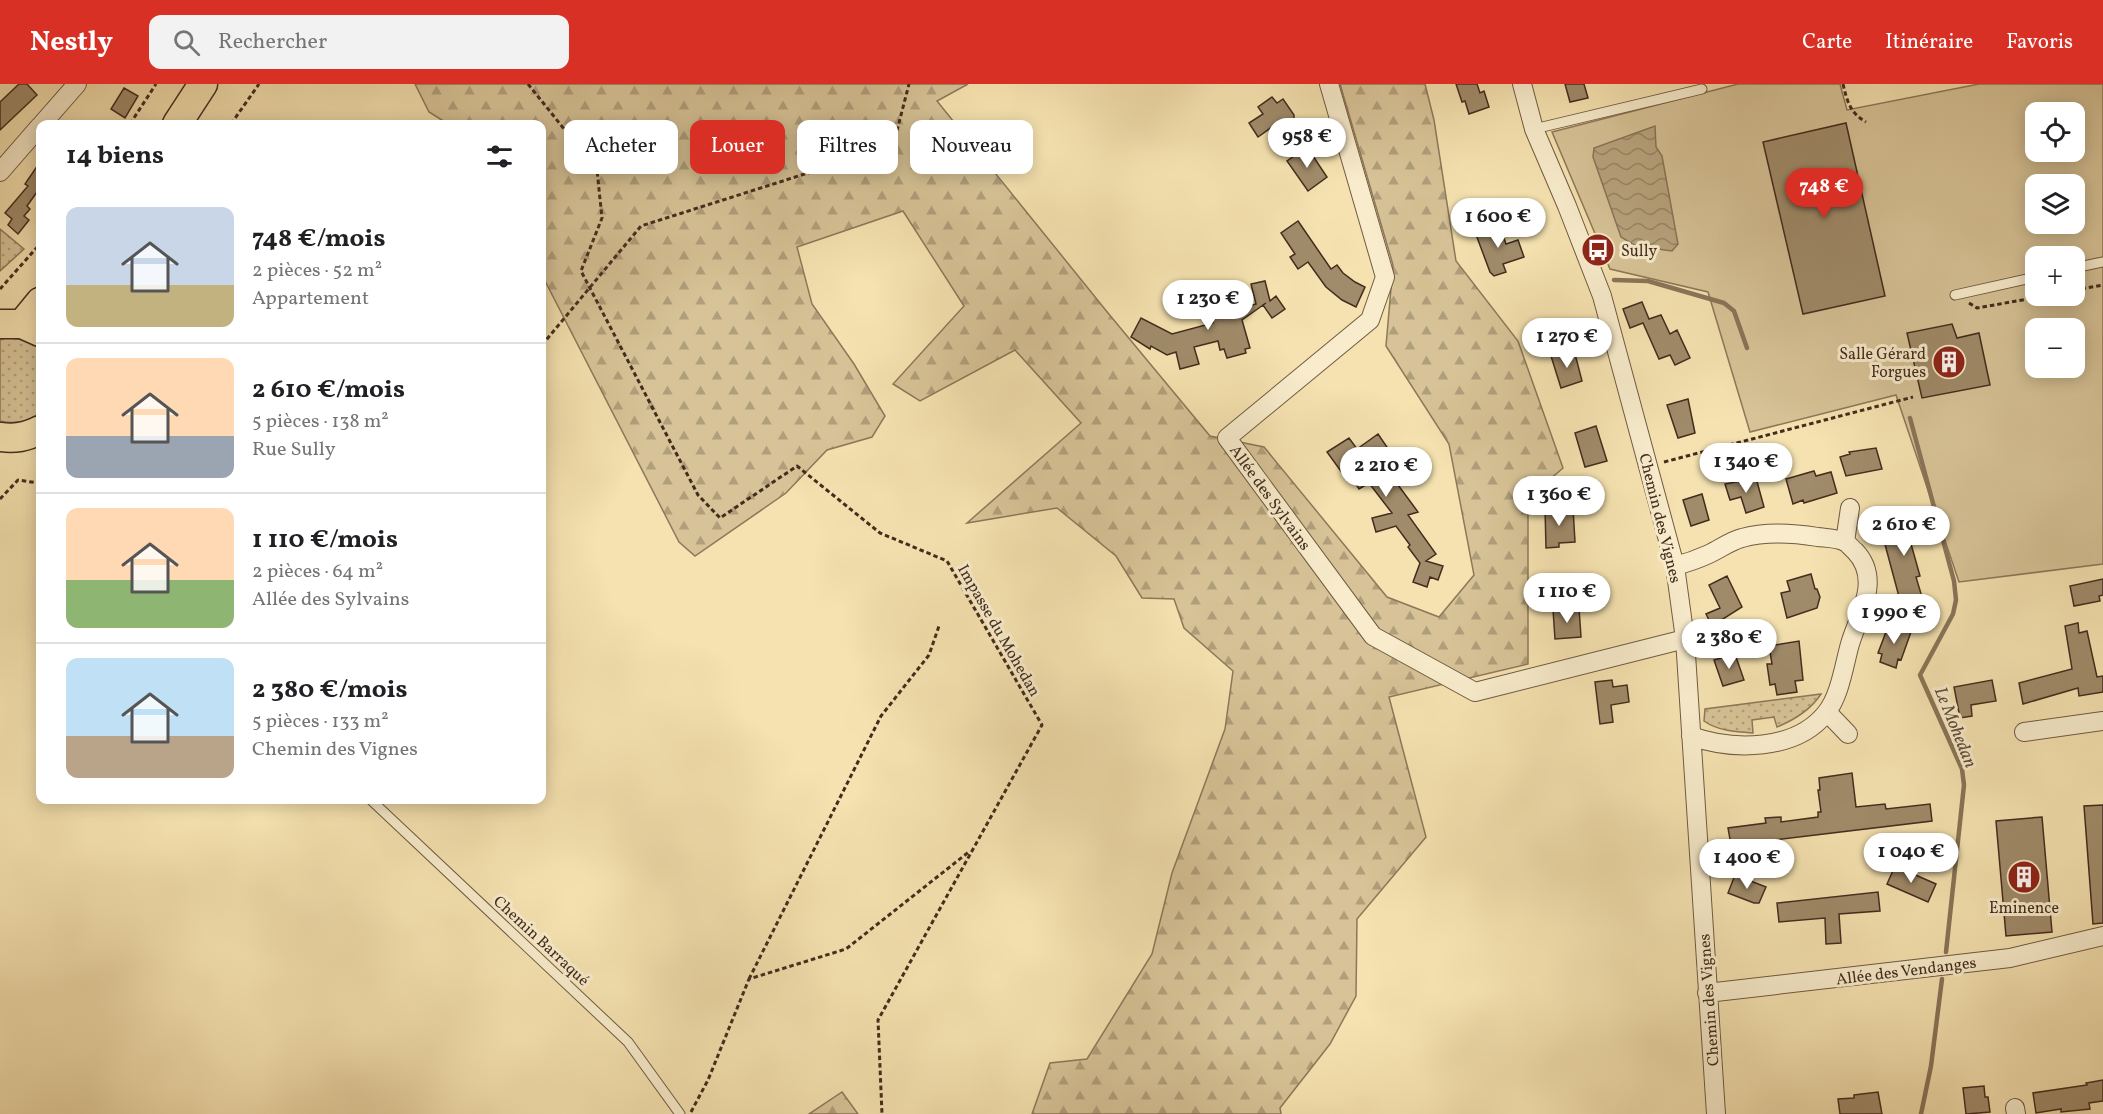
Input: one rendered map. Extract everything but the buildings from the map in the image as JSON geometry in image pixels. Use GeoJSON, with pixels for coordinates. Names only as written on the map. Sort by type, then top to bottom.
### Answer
{"type":"FeatureCollection","features":[{"type":"Feature","properties":{"kind":"main road"},"geometry":{"type":"LineString","coordinates":[[180,120],[203,84]]}},
{"type":"Feature","properties":{"kind":"main road"},"geometry":{"type":"LineString","coordinates":[[21,327],[36,307]]}},
{"type":"Feature","properties":{"kind":"main road"},"geometry":{"type":"LineString","coordinates":[[4,442],[36,432]]}},
{"type":"Feature","properties":{"kind":"street"},"geometry":{"type":"LineString","coordinates":[[45,120],[77,84]]}},
{"type":"Feature","properties":{"kind":"street","name":"Allée des Sylvains"},"geometry":{"type":"LineString","coordinates":[[1329,84],[1385,277],[1370,320],[1227,438],[1373,636],[1475,692],[1685,639]]}},
{"type":"Feature","properties":{"kind":"street","name":"Chemin des Vignes"},"geometry":{"type":"LineString","coordinates":[[1522,84],[1534,129],[1568,206],[1602,296],[1675,566],[1681,597],[1716,1114]]}},
{"type":"Feature","properties":{"kind":"street"},"geometry":{"type":"LineString","coordinates":[[0,172],[36,131]]}},
{"type":"Feature","properties":{"kind":"street"},"geometry":{"type":"LineString","coordinates":[[1845,542],[1850,508]]}},
{"type":"Feature","properties":{"kind":"street"},"geometry":{"type":"LineString","coordinates":[[1675,566],[1707,555],[1740,538],[1768,533],[1810,536],[1845,542],[1862,559],[1868,584],[1865,605],[1850,642],[1838,687],[1827,712],[1814,724],[1789,738],[1762,746],[1737,746],[1691,736]]}},
{"type":"Feature","properties":{"kind":"street"},"geometry":{"type":"LineString","coordinates":[[1827,712],[1848,734]]}},
{"type":"Feature","properties":{"kind":"street"},"geometry":{"type":"LineString","coordinates":[[2024,732],[2103,721]]}},
{"type":"Feature","properties":{"kind":"street","name":"Allée des Vendanges"},"geometry":{"type":"LineString","coordinates":[[1707,993],[2010,958],[2103,936]]}},
{"type":"Feature","properties":{"kind":"lane"},"geometry":{"type":"LineString","coordinates":[[1534,129],[1702,89]]}},
{"type":"Feature","properties":{"kind":"lane"},"geometry":{"type":"LineString","coordinates":[[2085,266],[2103,262]]}},
{"type":"Feature","properties":{"kind":"lane"},"geometry":{"type":"LineString","coordinates":[[1954,295],[2025,279]]}},
{"type":"Feature","properties":{"kind":"lane","name":"Chemin Barraqué"},"geometry":{"type":"LineString","coordinates":[[375,804],[628,1042],[680,1114]]}},
{"type":"Feature","properties":{"kind":"path"},"geometry":{"type":"LineString","coordinates":[[133,120],[156,84]]}},
{"type":"Feature","properties":{"kind":"path"},"geometry":{"type":"LineString","coordinates":[[234,120],[259,84]]}},
{"type":"Feature","properties":{"kind":"path","name":"Impasse du Mohedan"},"geometry":{"type":"LineString","coordinates":[[528,84],[597,170],[602,218],[581,271],[698,495],[720,518],[797,466],[880,533],[946,561],[1042,725],[879,1020],[882,1114]]}},
{"type":"Feature","properties":{"kind":"path"},"geometry":{"type":"LineString","coordinates":[[546,340],[641,226],[893,146],[910,84]]}},
{"type":"Feature","properties":{"kind":"path"},"geometry":{"type":"LineString","coordinates":[[1843,84],[1848,104],[1854,113],[1866,122]]}},
{"type":"Feature","properties":{"kind":"path"},"geometry":{"type":"LineString","coordinates":[[0,290],[36,249]]}},
{"type":"Feature","properties":{"kind":"path"},"geometry":{"type":"LineString","coordinates":[[2085,288],[2103,285]]}},
{"type":"Feature","properties":{"kind":"path"},"geometry":{"type":"LineString","coordinates":[[1954,295],[1977,308],[2025,300]]}},
{"type":"Feature","properties":{"kind":"path"},"geometry":{"type":"LineString","coordinates":[[1648,466],[1912,397]]}},
{"type":"Feature","properties":{"kind":"path"},"geometry":{"type":"LineString","coordinates":[[0,500],[18,480],[36,483]]}},
{"type":"Feature","properties":{"kind":"path"},"geometry":{"type":"LineString","coordinates":[[690,1114],[708,1080],[749,979],[881,716],[929,655],[939,626]]}},
{"type":"Feature","properties":{"kind":"path"},"geometry":{"type":"LineString","coordinates":[[749,979],[846,949],[972,850]]}},
{"type":"Feature","properties":{"kind":"green space"},"geometry":{"type":"Polygon","coordinates":[[[415,84],[968,84],[937,101],[952,120],[910,120],[910,174],[996,174],[1210,436],[1264,447],[1387,597],[1439,617],[1474,575],[1449,444],[1386,346],[1393,265],[1340,84],[1425,84],[1434,120],[1456,261],[1518,341],[1563,468],[1528,498],[1528,664],[1389,697],[1426,837],[1357,919],[1356,996],[1330,1044],[1280,1108],[1281,1114],[1032,1114],[1050,1063],[1087,1059],[1152,954],[1172,873],[1225,729],[1233,671],[1184,628],[1174,599],[1142,598],[1116,556],[1057,508],[967,523],[1081,423],[1015,350],[920,401],[893,384],[964,306],[903,211],[797,247],[812,304],[854,364],[885,416],[872,437],[827,450],[786,493],[695,556],[679,542],[546,283],[546,120],[442,120],[429,112],[415,84]]]}},
{"type":"Feature","properties":{"kind":"green space"},"geometry":{"type":"Polygon","coordinates":[[[1738,84],[1840,84],[1847,110],[1979,84],[2103,84],[2103,564],[1959,582],[1896,395],[1750,432],[1708,292],[1610,269],[1552,132],[1738,84]]]}},
{"type":"Feature","properties":{"kind":"green space"},"geometry":{"type":"Polygon","coordinates":[[[0,229],[24,249],[0,271],[0,229]]]}},
{"type":"Feature","properties":{"kind":"green space"},"geometry":{"type":"Polygon","coordinates":[[[15,338],[36,346],[36,415],[26,420],[0,421],[0,340],[15,338]]]}},
{"type":"Feature","properties":{"kind":"green space"},"geometry":{"type":"Polygon","coordinates":[[[1821,694],[1801,714],[1777,727],[1774,717],[1752,720],[1753,733],[1721,729],[1704,721],[1705,709],[1821,694]]]}},
{"type":"Feature","properties":{"kind":"green space"},"geometry":{"type":"Polygon","coordinates":[[[842,1092],[858,1114],[809,1114],[842,1092]]]}},
{"type":"Feature","properties":{"kind":"water"},"geometry":{"type":"Polygon","coordinates":[[[1655,126],[1656,147],[1662,156],[1678,244],[1672,251],[1636,246],[1621,237],[1593,157],[1594,148],[1655,126]]]}},
{"type":"Feature","properties":{"kind":"waterway","name":"Le Mohedan"},"geometry":{"type":"LineString","coordinates":[[1614,280],[1648,281],[1724,303],[1734,311],[1747,348]]}},
{"type":"Feature","properties":{"kind":"waterway","name":"Le Mohedan"},"geometry":{"type":"LineString","coordinates":[[1910,418],[1954,581],[1956,600],[1953,614],[1920,675],[1962,769],[1964,785],[1946,952]]}},
{"type":"Feature","properties":{"kind":"waterway","name":"Le Mohedan"},"geometry":{"type":"LineString","coordinates":[[1921,1114],[1931,1066],[1942,979]]}},
{"type":"Feature","properties":{"kind":"place","name":"Sully"},"geometry":{"type":"Point","coordinates":[1598,250]}},
{"type":"Feature","properties":{"kind":"place","name":"Salle Gérard Forgues"},"geometry":{"type":"Point","coordinates":[1949,362]}},
{"type":"Feature","properties":{"kind":"place","name":"Eminence"},"geometry":{"type":"Point","coordinates":[2024,877]}}]}
